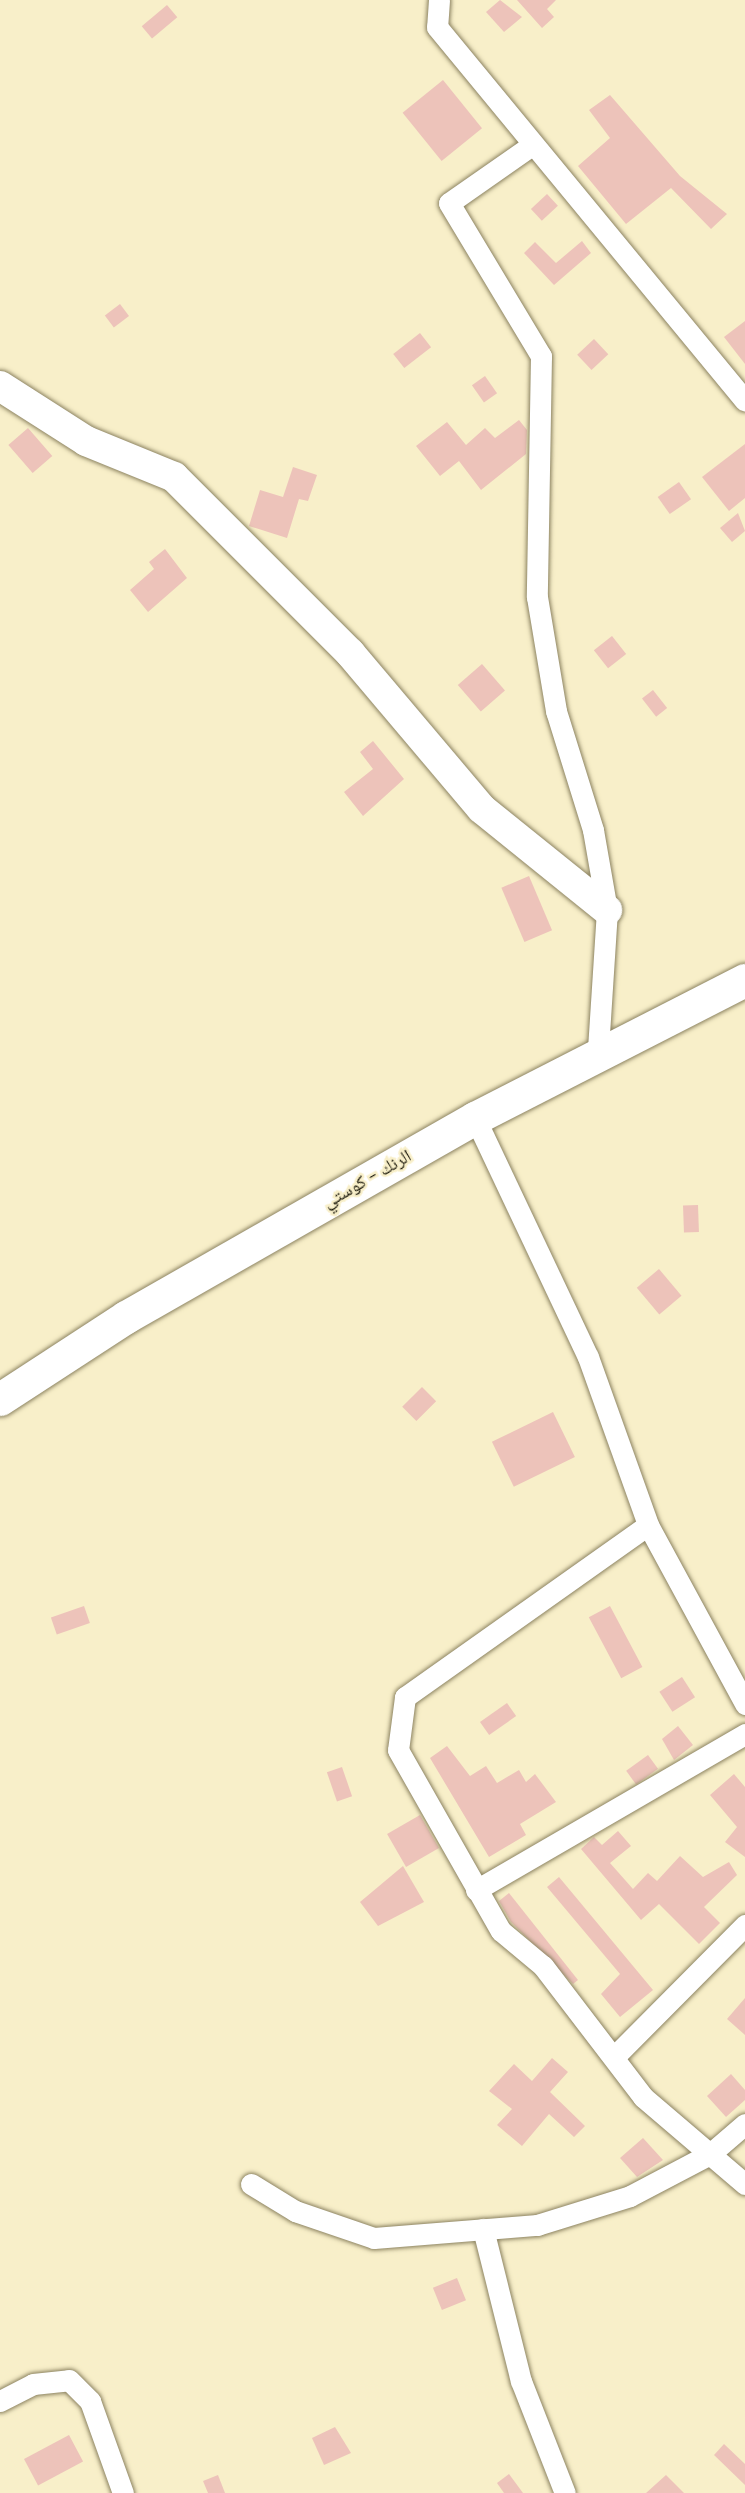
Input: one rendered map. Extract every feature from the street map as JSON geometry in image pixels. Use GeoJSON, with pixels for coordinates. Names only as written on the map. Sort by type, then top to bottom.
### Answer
{"type":"FeatureCollection","features":[{"type":"Feature","properties":{"kind":"main road","name":"الرنك - كوستي"},"geometry":{"type":"LineString","coordinates":[[0,1399],[125,1317],[475,1118],[598,1052],[742,984]]}},
{"type":"Feature","properties":{"kind":"street"},"geometry":{"type":"LineString","coordinates":[[439,0],[437,27],[744,399]]}},
{"type":"Feature","properties":{"kind":"street"},"geometry":{"type":"LineString","coordinates":[[533,145],[449,202],[541,356],[537,597],[556,711],[593,830],[607,910],[598,1052]]}},
{"type":"Feature","properties":{"kind":"street"},"geometry":{"type":"LineString","coordinates":[[0,386],[86,441],[174,477],[350,653],[482,809],[607,910]]}},
{"type":"Feature","properties":{"kind":"street"},"geometry":{"type":"LineString","coordinates":[[475,1118],[588,1357],[648,1525],[745,1704]]}},
{"type":"Feature","properties":{"kind":"street"},"geometry":{"type":"LineString","coordinates":[[648,1525],[405,1697],[396,1730],[398,1750],[501,1931],[543,1966],[615,2056],[643,2097],[745,2184]]}},
{"type":"Feature","properties":{"kind":"street"},"geometry":{"type":"LineString","coordinates":[[477,1890],[745,1734]]}},
{"type":"Feature","properties":{"kind":"street"},"geometry":{"type":"LineString","coordinates":[[615,2056],[745,1925]]}},
{"type":"Feature","properties":{"kind":"street"},"geometry":{"type":"LineString","coordinates":[[251,2184],[295,2211],[374,2238],[537,2225],[630,2196],[710,2154],[745,2124]]}},
{"type":"Feature","properties":{"kind":"street"},"geometry":{"type":"LineString","coordinates":[[483,2229],[521,2381],[565,2493]]}},
{"type":"Feature","properties":{"kind":"street"},"geometry":{"type":"LineString","coordinates":[[0,2401],[33,2384],[69,2380],[90,2401],[123,2493]]}},
{"type":"Feature","properties":{"kind":"building"},"geometry":{"type":"Polygon","coordinates":[[[500,0],[522,17],[504,32],[486,12],[500,0]]]}},
{"type":"Feature","properties":{"kind":"building"},"geometry":{"type":"Polygon","coordinates":[[[517,0],[556,0],[547,9],[554,17],[542,28],[517,0]]]}},
{"type":"Feature","properties":{"kind":"building"},"geometry":{"type":"Polygon","coordinates":[[[167,5],[177,17],[152,38],[142,26],[167,5]]]}},
{"type":"Feature","properties":{"kind":"building"},"geometry":{"type":"Polygon","coordinates":[[[443,80],[482,128],[442,161],[403,113],[443,80]]]}},
{"type":"Feature","properties":{"kind":"building"},"geometry":{"type":"Polygon","coordinates":[[[610,95],[680,176],[727,214],[711,229],[671,188],[626,224],[578,166],[610,138],[589,110],[610,95]]]}},
{"type":"Feature","properties":{"kind":"building"},"geometry":{"type":"Polygon","coordinates":[[[547,194],[558,206],[542,221],[531,209],[547,194]]]}},
{"type":"Feature","properties":{"kind":"building"},"geometry":{"type":"Polygon","coordinates":[[[582,241],[591,253],[554,285],[524,253],[535,242],[556,263],[582,241]]]}},
{"type":"Feature","properties":{"kind":"building"},"geometry":{"type":"Polygon","coordinates":[[[120,304],[129,316],[114,327],[105,315],[120,304]]]}},
{"type":"Feature","properties":{"kind":"building"},"geometry":{"type":"Polygon","coordinates":[[[745,321],[745,364],[724,337],[745,321]]]}},
{"type":"Feature","properties":{"kind":"building"},"geometry":{"type":"Polygon","coordinates":[[[420,333],[431,347],[404,368],[393,354],[420,333]]]}},
{"type":"Feature","properties":{"kind":"building"},"geometry":{"type":"Polygon","coordinates":[[[594,339],[608,354],[592,370],[577,355],[594,339]]]}},
{"type":"Feature","properties":{"kind":"building"},"geometry":{"type":"Polygon","coordinates":[[[485,376],[497,393],[484,402],[472,385],[485,376]]]}},
{"type":"Feature","properties":{"kind":"building"},"geometry":{"type":"Polygon","coordinates":[[[519,420],[527,430],[526,454],[481,490],[459,461],[440,476],[416,446],[447,422],[466,445],[485,428],[495,438],[519,420]]]}},
{"type":"Feature","properties":{"kind":"building"},"geometry":{"type":"Polygon","coordinates":[[[28,428],[52,456],[33,473],[8,445],[28,428]]]}},
{"type":"Feature","properties":{"kind":"building"},"geometry":{"type":"Polygon","coordinates":[[[745,444],[745,498],[729,511],[702,477],[745,444]]]}},
{"type":"Feature","properties":{"kind":"building"},"geometry":{"type":"Polygon","coordinates":[[[293,467],[317,475],[308,501],[299,499],[287,538],[249,526],[260,490],[283,497],[293,467]]]}},
{"type":"Feature","properties":{"kind":"building"},"geometry":{"type":"Polygon","coordinates":[[[679,482],[691,499],[670,514],[658,497],[679,482]]]}},
{"type":"Feature","properties":{"kind":"building"},"geometry":{"type":"Polygon","coordinates":[[[738,513],[745,531],[732,542],[720,528],[738,513]]]}},
{"type":"Feature","properties":{"kind":"building"},"geometry":{"type":"Polygon","coordinates":[[[165,549],[187,578],[148,612],[130,590],[154,569],[149,562],[165,549]]]}},
{"type":"Feature","properties":{"kind":"building"},"geometry":{"type":"Polygon","coordinates":[[[612,636],[626,654],[608,668],[594,650],[612,636]]]}},
{"type":"Feature","properties":{"kind":"building"},"geometry":{"type":"Polygon","coordinates":[[[482,664],[505,690],[481,711],[458,685],[482,664]]]}},
{"type":"Feature","properties":{"kind":"building"},"geometry":{"type":"Polygon","coordinates":[[[653,690],[667,708],[656,717],[642,699],[653,690]]]}},
{"type":"Feature","properties":{"kind":"building"},"geometry":{"type":"Polygon","coordinates":[[[373,741],[404,779],[363,816],[344,792],[373,769],[360,752],[373,741]]]}},
{"type":"Feature","properties":{"kind":"building"},"geometry":{"type":"Polygon","coordinates":[[[529,876],[552,930],[524,942],[501,888],[529,876]]]}},
{"type":"Feature","properties":{"kind":"building"},"geometry":{"type":"Polygon","coordinates":[[[698,1205],[699,1232],[684,1233],[683,1206],[698,1205]]]}},
{"type":"Feature","properties":{"kind":"building"},"geometry":{"type":"Polygon","coordinates":[[[659,1269],[681,1296],[659,1314],[637,1288],[659,1269]]]}},
{"type":"Feature","properties":{"kind":"building"},"geometry":{"type":"Polygon","coordinates":[[[422,1387],[436,1401],[416,1421],[402,1407],[422,1387]]]}},
{"type":"Feature","properties":{"kind":"building"},"geometry":{"type":"Polygon","coordinates":[[[553,1412],[575,1457],[514,1487],[492,1442],[553,1412]]]}},
{"type":"Feature","properties":{"kind":"building"},"geometry":{"type":"Polygon","coordinates":[[[84,1606],[90,1623],[57,1634],[51,1617],[84,1606]]]}},
{"type":"Feature","properties":{"kind":"building"},"geometry":{"type":"Polygon","coordinates":[[[610,1606],[642,1667],[621,1678],[589,1617],[610,1606]]]}},
{"type":"Feature","properties":{"kind":"building"},"geometry":{"type":"Polygon","coordinates":[[[682,1677],[695,1697],[672,1712],[659,1692],[682,1677]]]}},
{"type":"Feature","properties":{"kind":"building"},"geometry":{"type":"Polygon","coordinates":[[[507,1703],[516,1716],[489,1735],[480,1722],[507,1703]]]}},
{"type":"Feature","properties":{"kind":"building"},"geometry":{"type":"Polygon","coordinates":[[[678,1726],[693,1745],[674,1760],[662,1739],[678,1726]]]}},
{"type":"Feature","properties":{"kind":"building"},"geometry":{"type":"Polygon","coordinates":[[[447,1746],[470,1776],[486,1766],[497,1783],[519,1770],[526,1782],[535,1774],[556,1802],[520,1824],[526,1835],[489,1857],[430,1758],[447,1746]]]}},
{"type":"Feature","properties":{"kind":"building"},"geometry":{"type":"Polygon","coordinates":[[[648,1755],[658,1769],[636,1785],[626,1771],[648,1755]]]}},
{"type":"Feature","properties":{"kind":"building"},"geometry":{"type":"Polygon","coordinates":[[[342,1767],[352,1796],[337,1802],[327,1772],[342,1767]]]}},
{"type":"Feature","properties":{"kind":"building"},"geometry":{"type":"Polygon","coordinates":[[[734,1774],[745,1787],[745,1857],[725,1842],[737,1827],[710,1795],[734,1774]]]}},
{"type":"Feature","properties":{"kind":"building"},"geometry":{"type":"Polygon","coordinates":[[[420,1815],[439,1848],[406,1867],[387,1834],[420,1815]]]}},
{"type":"Feature","properties":{"kind":"building"},"geometry":{"type":"Polygon","coordinates":[[[618,1831],[631,1846],[610,1863],[633,1889],[648,1873],[657,1881],[680,1856],[703,1877],[729,1862],[737,1875],[704,1907],[720,1923],[699,1944],[659,1904],[641,1920],[581,1849],[594,1837],[602,1845],[618,1831]]]}},
{"type":"Feature","properties":{"kind":"building"},"geometry":{"type":"Polygon","coordinates":[[[403,1866],[424,1902],[378,1926],[360,1902],[403,1866]]]}},
{"type":"Feature","properties":{"kind":"building"},"geometry":{"type":"Polygon","coordinates":[[[559,1877],[653,1990],[620,2017],[601,1994],[620,1974],[547,1887],[559,1877]]]}},
{"type":"Feature","properties":{"kind":"building"},"geometry":{"type":"Polygon","coordinates":[[[509,1893],[578,1980],[573,1984],[511,1922],[499,1901],[509,1893]]]}},
{"type":"Feature","properties":{"kind":"building"},"geometry":{"type":"Polygon","coordinates":[[[745,1998],[745,2035],[727,2019],[745,1998]]]}},
{"type":"Feature","properties":{"kind":"building"},"geometry":{"type":"Polygon","coordinates":[[[552,2058],[568,2072],[550,2092],[585,2126],[574,2137],[549,2114],[522,2146],[497,2125],[512,2109],[489,2091],[514,2064],[532,2081],[552,2058]]]}},
{"type":"Feature","properties":{"kind":"building"},"geometry":{"type":"Polygon","coordinates":[[[731,2074],[745,2090],[745,2100],[726,2117],[707,2096],[731,2074]]]}},
{"type":"Feature","properties":{"kind":"building"},"geometry":{"type":"Polygon","coordinates":[[[643,2138],[663,2160],[637,2177],[620,2158],[643,2138]]]}},
{"type":"Feature","properties":{"kind":"building"},"geometry":{"type":"Polygon","coordinates":[[[457,2278],[466,2300],[442,2310],[433,2288],[457,2278]]]}},
{"type":"Feature","properties":{"kind":"building"},"geometry":{"type":"Polygon","coordinates":[[[335,2427],[351,2453],[324,2465],[312,2438],[335,2427]]]}},
{"type":"Feature","properties":{"kind":"building"},"geometry":{"type":"Polygon","coordinates":[[[69,2435],[83,2461],[38,2485],[24,2459],[69,2435]]]}},
{"type":"Feature","properties":{"kind":"building"},"geometry":{"type":"Polygon","coordinates":[[[724,2444],[745,2464],[745,2485],[714,2455],[724,2444]]]}},
{"type":"Feature","properties":{"kind":"building"},"geometry":{"type":"Polygon","coordinates":[[[509,2474],[523,2493],[504,2493],[497,2483],[509,2474]]]}},
{"type":"Feature","properties":{"kind":"building"},"geometry":{"type":"Polygon","coordinates":[[[218,2475],[225,2493],[208,2493],[203,2481],[218,2475]]]}},
{"type":"Feature","properties":{"kind":"building"},"geometry":{"type":"Polygon","coordinates":[[[666,2475],[684,2493],[646,2493],[666,2475]]]}}]}
